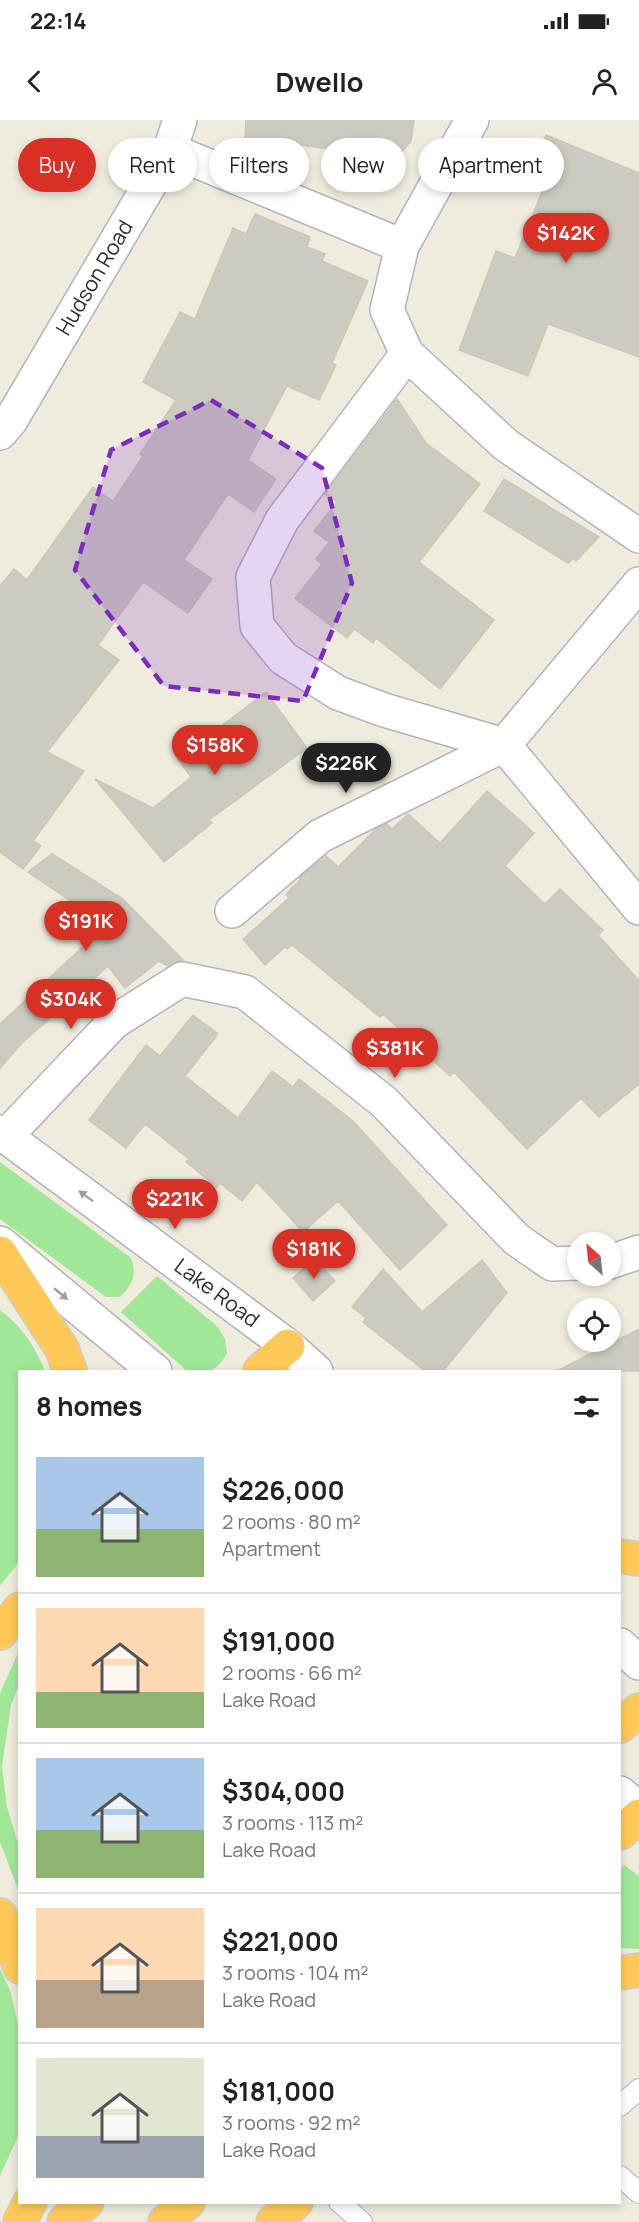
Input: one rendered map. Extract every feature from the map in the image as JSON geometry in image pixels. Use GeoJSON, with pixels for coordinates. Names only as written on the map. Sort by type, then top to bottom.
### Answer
{"type":"FeatureCollection","features":[{"type":"Feature","properties":{"kind":"highway"},"geometry":{"type":"LineString","coordinates":[[0,1253],[62,1349],[70,1370]]}},
{"type":"Feature","properties":{"kind":"highway"},"geometry":{"type":"LineString","coordinates":[[261,1370],[288,1346]]}},
{"type":"Feature","properties":{"kind":"highway"},"geometry":{"type":"LineString","coordinates":[[621,1556],[639,1559]]}},
{"type":"Feature","properties":{"kind":"highway"},"geometry":{"type":"LineString","coordinates":[[0,1634],[18,1612]]}},
{"type":"Feature","properties":{"kind":"highway"},"geometry":{"type":"LineString","coordinates":[[621,1725],[639,1710]]}},
{"type":"Feature","properties":{"kind":"highway"},"geometry":{"type":"LineString","coordinates":[[621,1832],[639,1816]]}},
{"type":"Feature","properties":{"kind":"highway"},"geometry":{"type":"LineString","coordinates":[[0,1915],[18,1962]]}},
{"type":"Feature","properties":{"kind":"highway"},"geometry":{"type":"LineString","coordinates":[[621,1973],[639,1970]]}},
{"type":"Feature","properties":{"kind":"highway"},"geometry":{"type":"LineString","coordinates":[[20,2222],[29,2204]]}},
{"type":"Feature","properties":{"kind":"highway"},"geometry":{"type":"LineString","coordinates":[[64,2222],[85,2204]]}},
{"type":"Feature","properties":{"kind":"highway"},"geometry":{"type":"LineString","coordinates":[[165,2222],[186,2204]]}},
{"type":"Feature","properties":{"kind":"highway"},"geometry":{"type":"LineString","coordinates":[[273,2222],[294,2204]]}},
{"type":"Feature","properties":{"kind":"street"},"geometry":{"type":"LineString","coordinates":[[472,120],[402,246],[387,310],[407,354],[506,445],[639,536]]}},
{"type":"Feature","properties":{"kind":"street"},"geometry":{"type":"LineString","coordinates":[[175,135],[402,246]]}},
{"type":"Feature","properties":{"kind":"street","name":"Hudson Road"},"geometry":{"type":"LineString","coordinates":[[0,433],[11,420],[175,135]]}},
{"type":"Feature","properties":{"kind":"street"},"geometry":{"type":"LineString","coordinates":[[407,354],[282,520],[253,577],[257,627],[284,658],[338,693],[384,710],[504,745],[639,908]]}},
{"type":"Feature","properties":{"kind":"street"},"geometry":{"type":"LineString","coordinates":[[232,911],[320,836],[504,745],[639,584]]}},
{"type":"Feature","properties":{"kind":"street"},"geometry":{"type":"LineString","coordinates":[[3,1134],[114,1022],[182,979],[245,992],[384,1102],[516,1239],[552,1264],[567,1263]]}},
{"type":"Feature","properties":{"kind":"street","name":"Lake Road"},"geometry":{"type":"LineString","coordinates":[[3,1134],[288,1346],[315,1370]]}},
{"type":"Feature","properties":{"kind":"street"},"geometry":{"type":"LineString","coordinates":[[0,1243],[153,1370]]}},
{"type":"Feature","properties":{"kind":"street"},"geometry":{"type":"LineString","coordinates":[[621,1258],[639,1252]]}},
{"type":"Feature","properties":{"kind":"street"},"geometry":{"type":"LineString","coordinates":[[621,1646],[639,1663]]}},
{"type":"Feature","properties":{"kind":"street"},"geometry":{"type":"LineString","coordinates":[[621,1794],[639,1810]]}},
{"type":"Feature","properties":{"kind":"lane"},"geometry":{"type":"LineString","coordinates":[[621,2105],[639,2089]]}},
{"type":"Feature","properties":{"kind":"lane"},"geometry":{"type":"LineString","coordinates":[[621,2177],[639,2193]]}},
{"type":"Feature","properties":{"kind":"lane"},"geometry":{"type":"LineString","coordinates":[[341,2204],[362,2222]]}},
{"type":"Feature","properties":{"kind":"highlighted area"},"geometry":{"type":"Polygon","coordinates":[[[211,400],[322,468],[352,583],[303,701],[164,686],[75,570],[111,450],[211,400]]]}},
{"type":"Feature","properties":{"kind":"green space"},"geometry":{"type":"Polygon","coordinates":[[[0,1162],[131,1258],[134,1269],[133,1279],[120,1297],[106,1297],[0,1219],[0,1162]]]}},
{"type":"Feature","properties":{"kind":"green space"},"geometry":{"type":"Polygon","coordinates":[[[157,1276],[218,1327],[225,1339],[227,1353],[219,1365],[211,1370],[186,1370],[121,1312],[157,1276]]]}},
{"type":"Feature","properties":{"kind":"green space"},"geometry":{"type":"Polygon","coordinates":[[[0,1310],[27,1338],[45,1370],[18,1370],[18,1563],[0,1586],[0,1310]]]}},
{"type":"Feature","properties":{"kind":"green space"},"geometry":{"type":"Polygon","coordinates":[[[18,1653],[18,1687],[11,1705],[2,1766],[7,1807],[18,1844],[18,1889],[0,1842],[0,1693],[18,1653]]]}},
{"type":"Feature","properties":{"kind":"green space"},"geometry":{"type":"Polygon","coordinates":[[[624,1865],[639,1876],[639,1949],[621,1948],[621,1869],[624,1865]]]}},
{"type":"Feature","properties":{"kind":"green space"},"geometry":{"type":"Polygon","coordinates":[[[0,1969],[10,1990],[18,2025],[18,2136],[0,2176],[0,1969]]]}},
{"type":"Feature","properties":{"kind":"building"},"geometry":{"type":"Polygon","coordinates":[[[246,120],[414,120],[411,141],[406,147],[406,138],[321,138],[321,148],[309,146],[309,138],[245,137],[246,120]]]}},
{"type":"Feature","properties":{"kind":"building"},"geometry":{"type":"Polygon","coordinates":[[[564,142],[639,173],[639,357],[548,324],[528,376],[459,350],[496,251],[515,258],[542,192],[564,192],[564,142]]]}},
{"type":"Feature","properties":{"kind":"building"},"geometry":{"type":"Polygon","coordinates":[[[255,214],[310,237],[307,247],[325,254],[322,261],[368,281],[332,363],[336,365],[319,400],[287,386],[248,460],[276,479],[254,512],[228,494],[184,560],[212,579],[188,613],[143,582],[98,645],[119,660],[47,752],[84,771],[33,841],[41,846],[23,869],[0,852],[0,586],[14,569],[27,580],[93,487],[113,501],[143,456],[140,454],[176,400],[143,382],[180,312],[195,319],[233,228],[246,234],[255,214]]]}},
{"type":"Feature","properties":{"kind":"building"},"geometry":{"type":"Polygon","coordinates":[[[397,399],[426,443],[480,484],[419,562],[494,620],[440,689],[376,638],[373,643],[354,629],[347,638],[295,598],[322,564],[316,559],[329,542],[314,531],[337,502],[325,494],[397,399]]]}},
{"type":"Feature","properties":{"kind":"building"},"geometry":{"type":"Polygon","coordinates":[[[504,479],[599,537],[576,561],[574,558],[568,563],[484,511],[504,479]]]}},
{"type":"Feature","properties":{"kind":"building"},"geometry":{"type":"Polygon","coordinates":[[[266,692],[307,748],[209,820],[212,823],[164,862],[95,779],[153,808],[191,777],[178,759],[266,692]]]}},
{"type":"Feature","properties":{"kind":"building"},"geometry":{"type":"Polygon","coordinates":[[[487,791],[534,833],[505,866],[545,904],[560,889],[603,930],[598,935],[639,981],[639,1084],[599,1117],[581,1098],[527,1149],[454,1072],[450,1076],[383,1014],[380,1017],[292,945],[287,949],[285,947],[265,965],[243,939],[289,898],[286,894],[300,880],[299,878],[326,856],[338,867],[376,829],[387,824],[392,829],[408,814],[440,843],[487,791]]]}},
{"type":"Feature","properties":{"kind":"building"},"geometry":{"type":"Polygon","coordinates":[[[52,854],[123,899],[183,960],[167,966],[159,961],[125,988],[108,966],[20,1045],[0,1068],[0,1024],[106,925],[28,872],[52,854]]]}},
{"type":"Feature","properties":{"kind":"building"},"geometry":{"type":"Polygon","coordinates":[[[193,1015],[218,1034],[185,1076],[238,1118],[272,1071],[293,1087],[299,1079],[353,1121],[447,1225],[400,1270],[338,1201],[303,1232],[257,1182],[242,1201],[220,1183],[217,1187],[186,1162],[189,1159],[145,1124],[126,1148],[89,1120],[146,1045],[160,1056],[193,1015]]]}},
{"type":"Feature","properties":{"kind":"building"},"geometry":{"type":"Polygon","coordinates":[[[315,1259],[335,1281],[313,1301],[293,1278],[315,1259]]]}},
{"type":"Feature","properties":{"kind":"building"},"geometry":{"type":"Polygon","coordinates":[[[482,1260],[507,1293],[444,1370],[424,1370],[363,1322],[366,1318],[352,1307],[383,1269],[422,1312],[482,1260]]]}},
{"type":"Feature","properties":{"kind":"building"},"geometry":{"type":"Polygon","coordinates":[[[639,1329],[639,1371],[559,1370],[594,1352],[621,1352],[621,1338],[639,1329]]]}}]}
